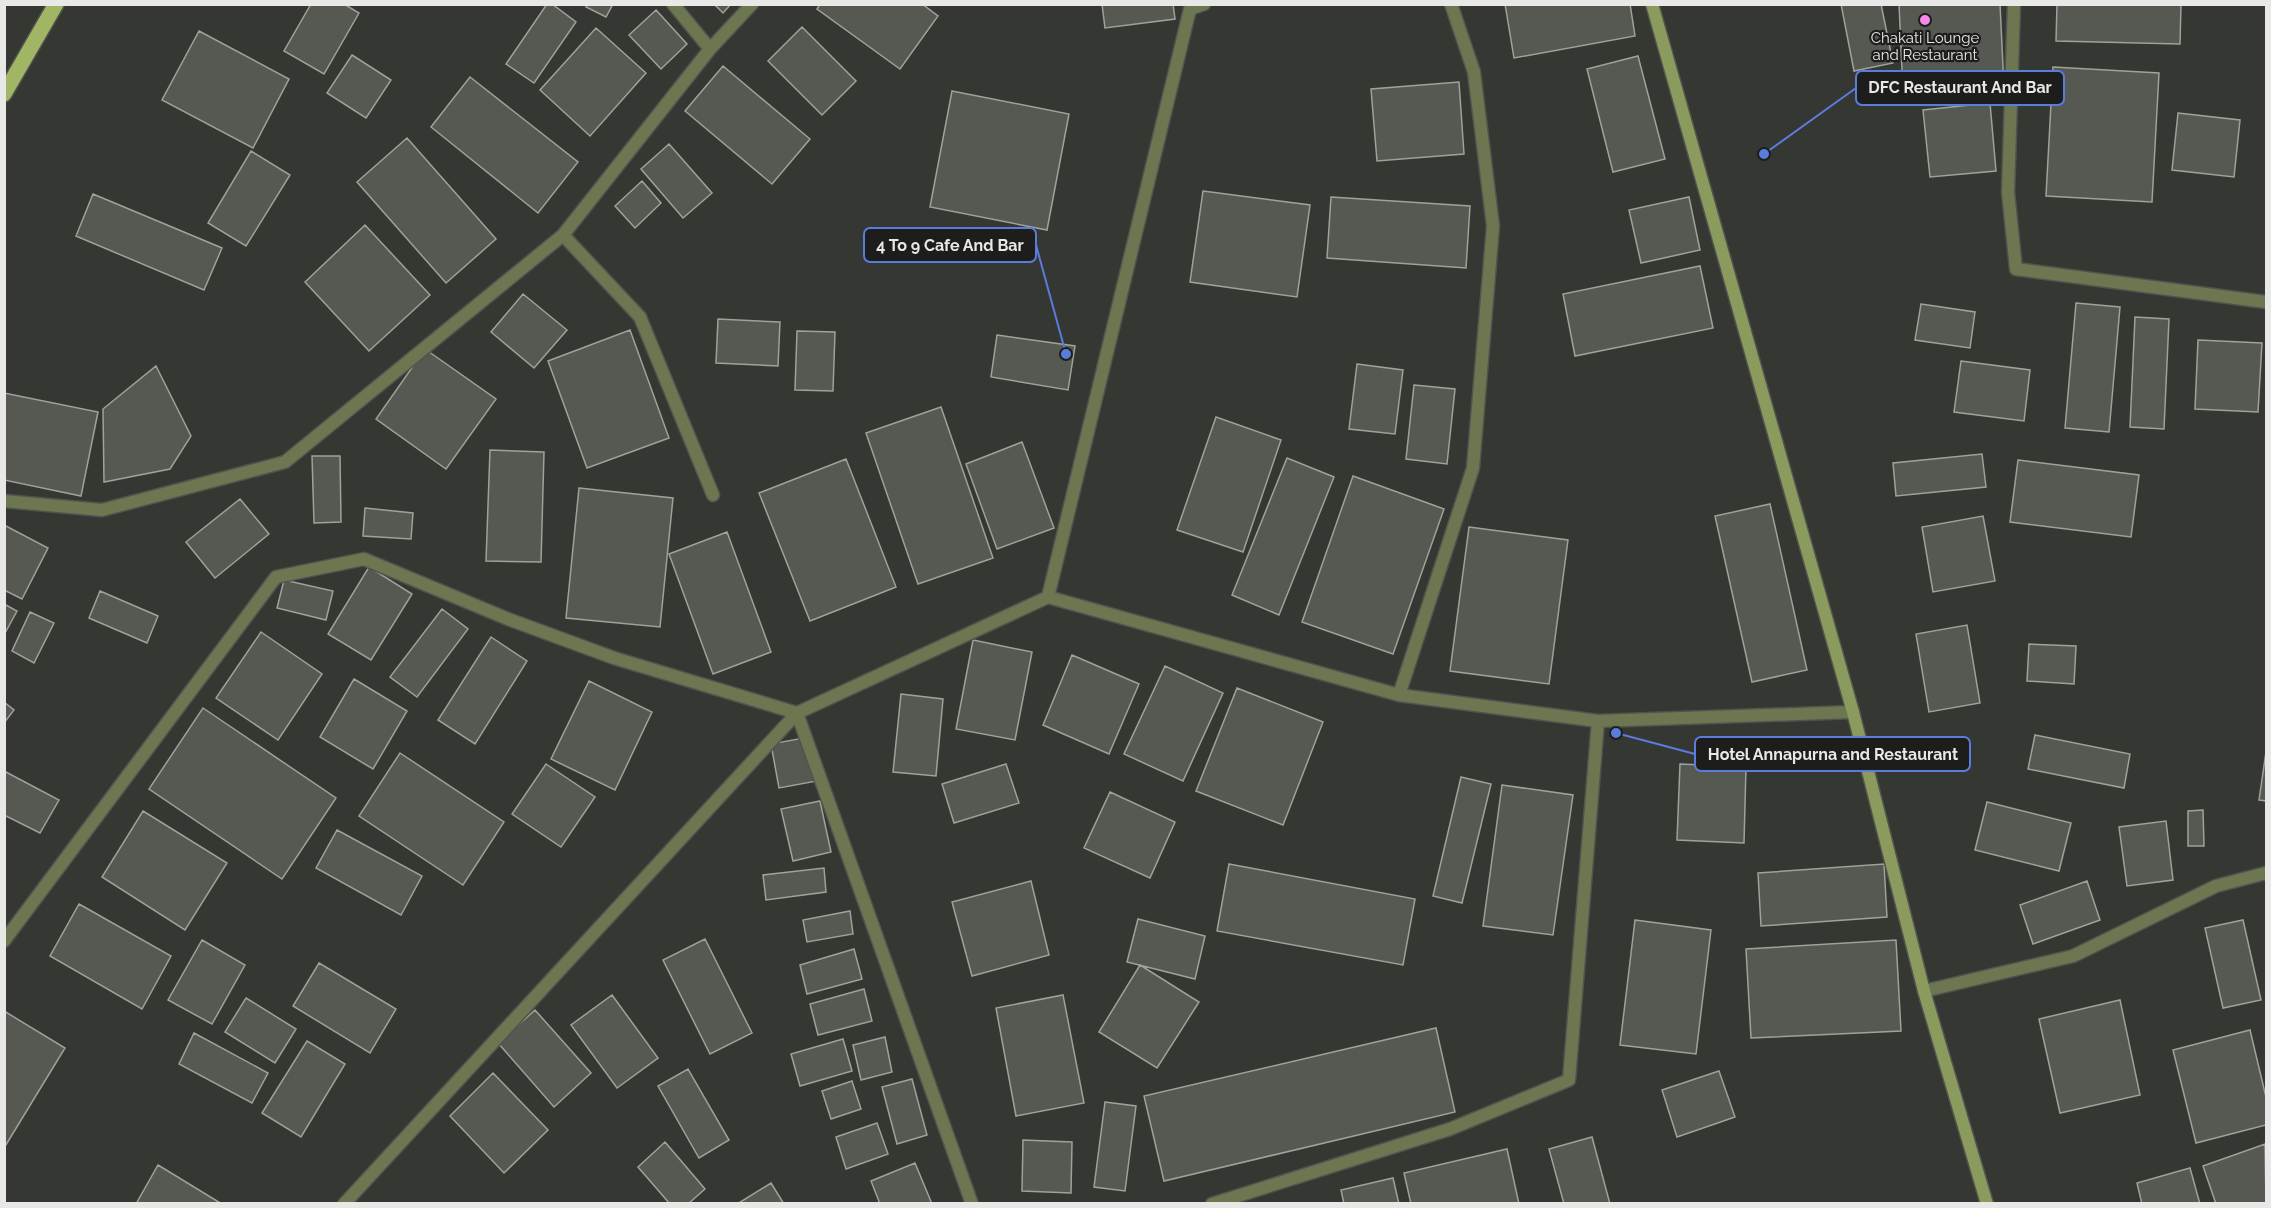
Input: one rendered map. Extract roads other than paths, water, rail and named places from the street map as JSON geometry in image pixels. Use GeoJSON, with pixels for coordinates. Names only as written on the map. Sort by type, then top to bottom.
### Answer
{"type":"FeatureCollection","features":[{"type":"Feature","properties":{"kind":"main road"},"geometry":{"type":"LineString","coordinates":[[4,94],[56,4]]}},
{"type":"Feature","properties":{"kind":"main road"},"geometry":{"type":"LineString","coordinates":[[1652,4],[1854,712],[1924,991],[1987,1203]]}},
{"type":"Feature","properties":{"kind":"street"},"geometry":{"type":"LineString","coordinates":[[673,4],[710,49]]}},
{"type":"Feature","properties":{"kind":"street"},"geometry":{"type":"LineString","coordinates":[[4,501],[102,510],[285,462],[563,235],[710,49],[752,4]]}},
{"type":"Feature","properties":{"kind":"street"},"geometry":{"type":"LineString","coordinates":[[1048,597],[1190,9],[1204,4]]}},
{"type":"Feature","properties":{"kind":"street"},"geometry":{"type":"LineString","coordinates":[[1399,696],[1473,468],[1493,226],[1474,72],[1451,4]]}},
{"type":"Feature","properties":{"kind":"street"},"geometry":{"type":"LineString","coordinates":[[2014,4],[2008,192],[2016,269],[2266,302]]}},
{"type":"Feature","properties":{"kind":"street"},"geometry":{"type":"LineString","coordinates":[[563,235],[640,317],[713,495]]}},
{"type":"Feature","properties":{"kind":"street"},"geometry":{"type":"LineString","coordinates":[[4,941],[276,577],[364,559],[508,619],[603,654],[797,713]]}},
{"type":"Feature","properties":{"kind":"street"},"geometry":{"type":"LineString","coordinates":[[344,1203],[797,713],[1048,597],[1399,696],[1599,721],[1854,712]]}},
{"type":"Feature","properties":{"kind":"street"},"geometry":{"type":"LineString","coordinates":[[797,713],[972,1203]]}},
{"type":"Feature","properties":{"kind":"street"},"geometry":{"type":"LineString","coordinates":[[1212,1203],[1450,1129],[1569,1080],[1599,721]]}},
{"type":"Feature","properties":{"kind":"street"},"geometry":{"type":"LineString","coordinates":[[1924,991],[2073,956],[2216,886],[2266,873]]}},
{"type":"Feature","properties":{"kind":"place","name":"Chakati Lounge and Restaurant"},"geometry":{"type":"Point","coordinates":[1925,20]}},
{"type":"Feature","properties":{"kind":"place","name":"DFC Restaurant And Bar"},"geometry":{"type":"Point","coordinates":[1764,154]}},
{"type":"Feature","properties":{"kind":"place","name":"4 To 9 Cafe And Bar"},"geometry":{"type":"Point","coordinates":[1066,354]}},
{"type":"Feature","properties":{"kind":"place","name":"Hotel Annapurna and Restaurant"},"geometry":{"type":"Point","coordinates":[1616,733]}}]}
